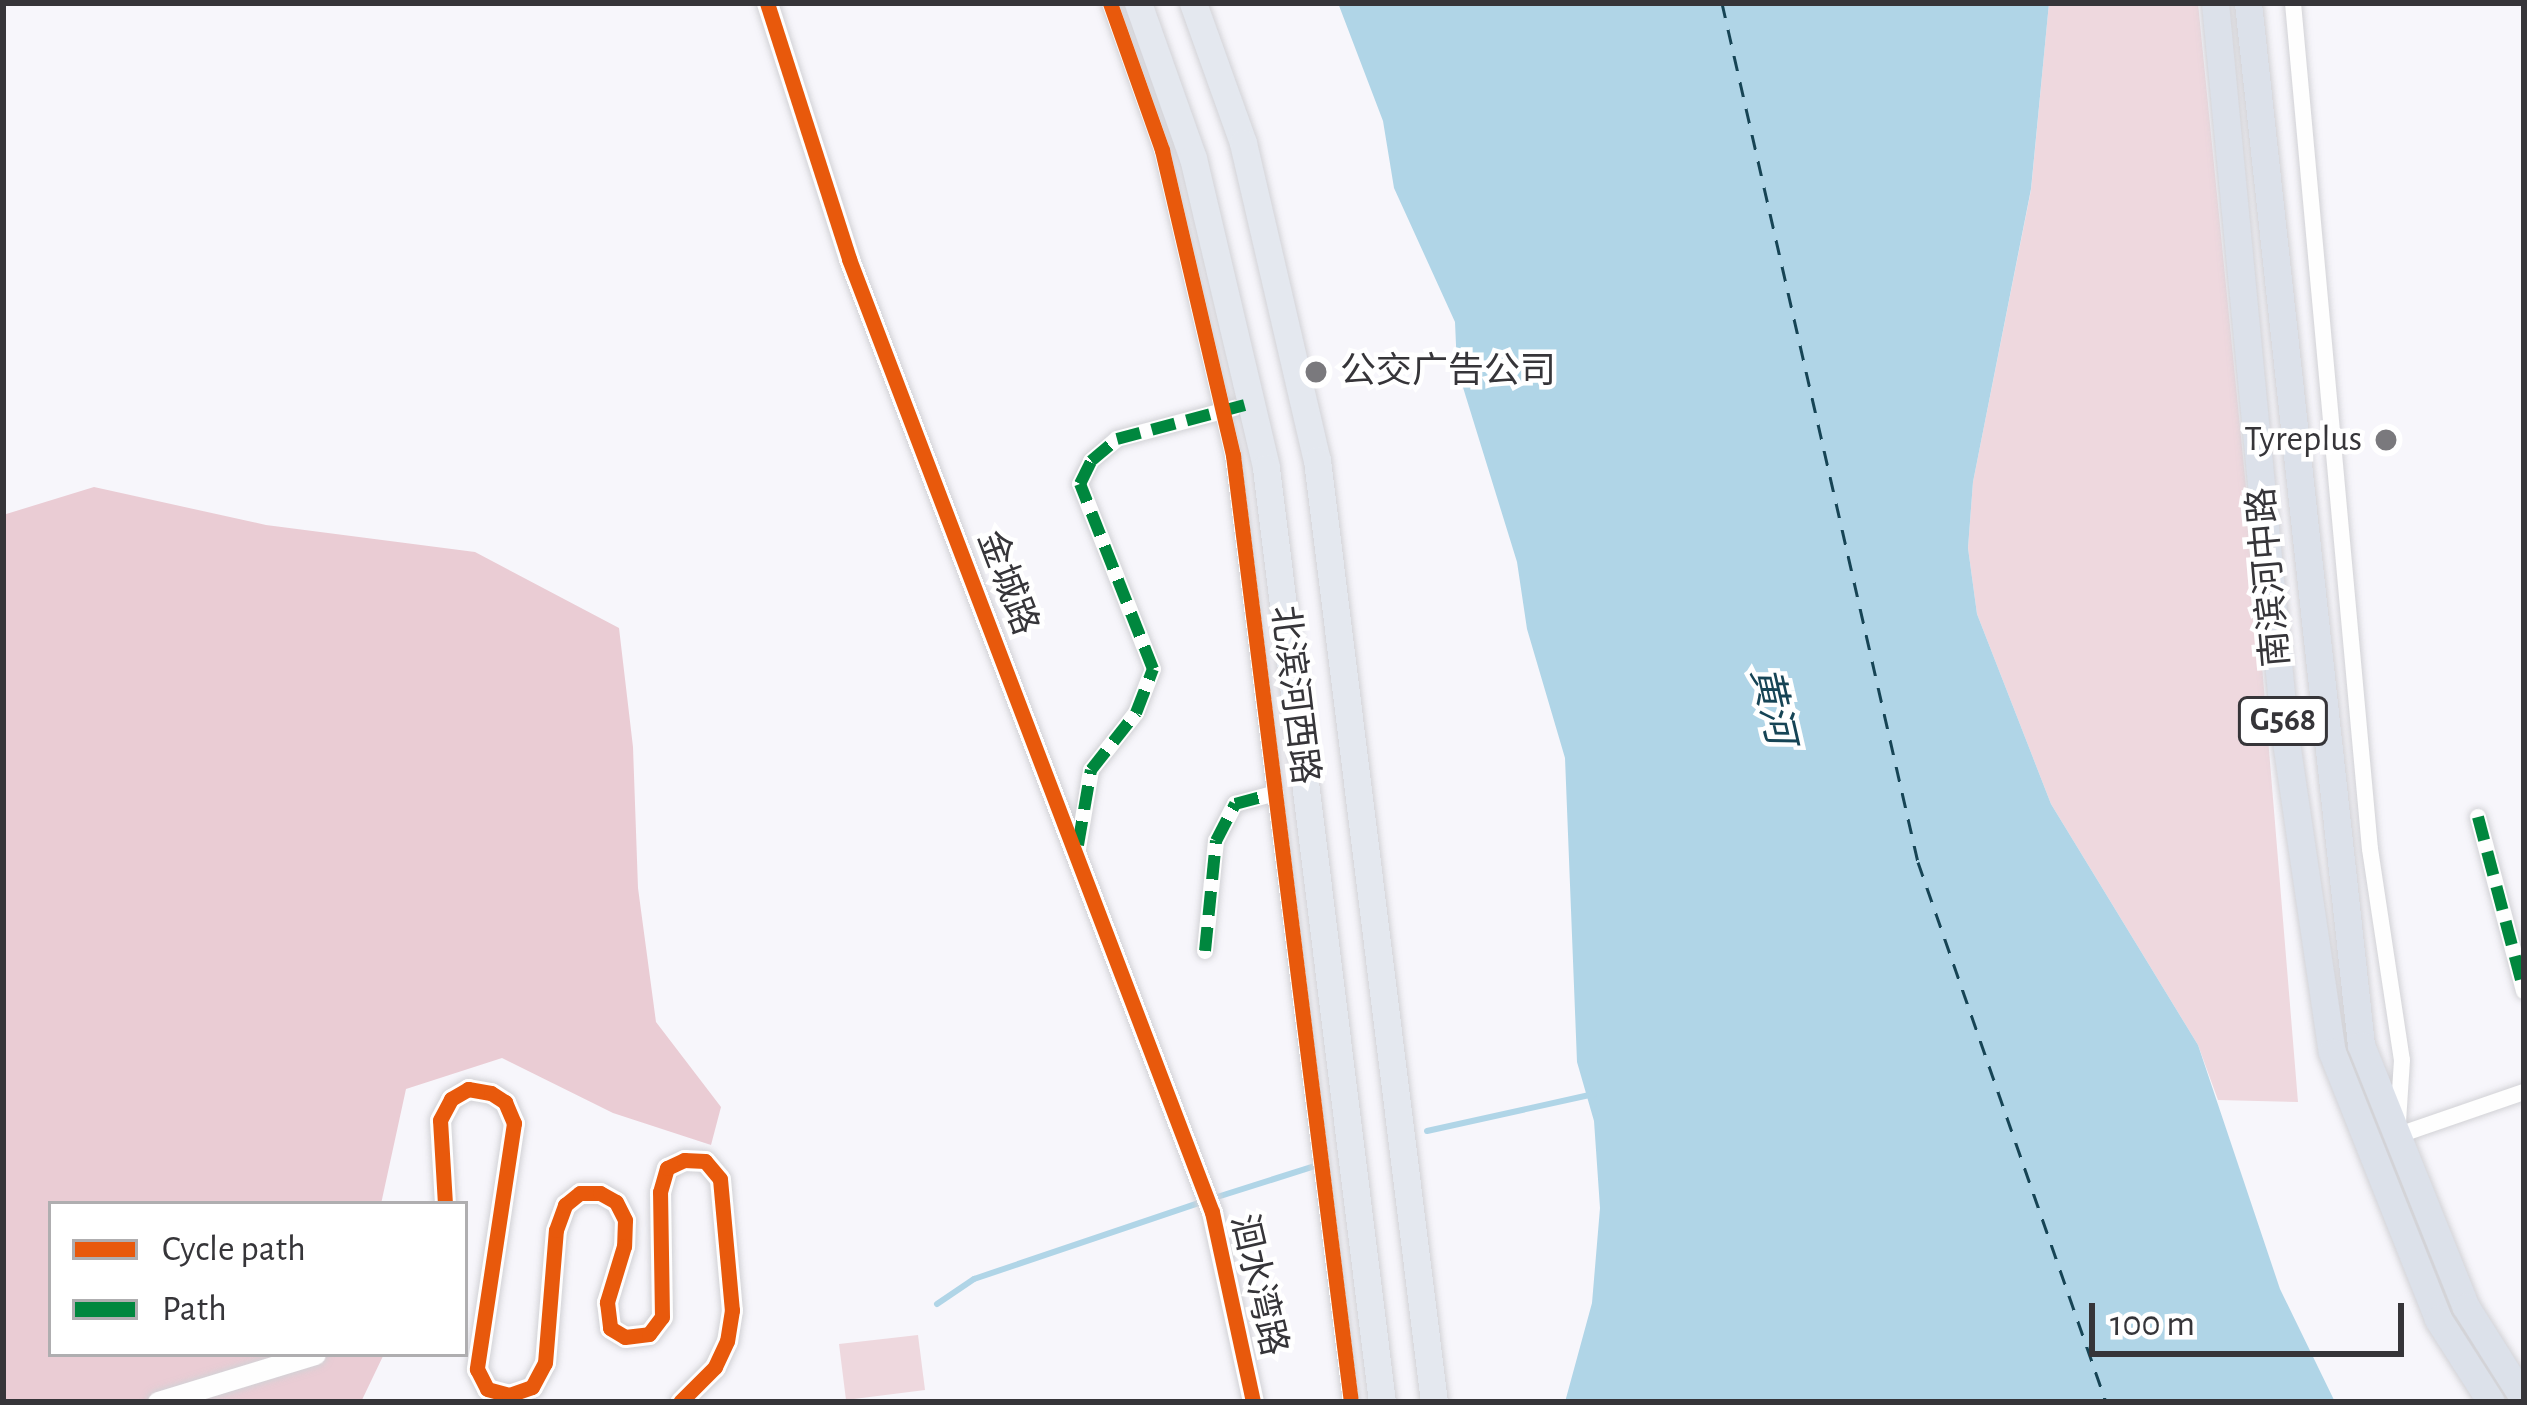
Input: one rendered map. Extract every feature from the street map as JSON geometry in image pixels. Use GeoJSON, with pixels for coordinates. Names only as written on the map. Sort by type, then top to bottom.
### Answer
{"type":"FeatureCollection","features":[{"type":"Feature","properties":{"kind":"highway","name":"南滨河中路"},"geometry":{"type":"LineString","coordinates":[[2215,3],[2285,735],[2332,1052],[2438,1318],[2491,1402]]}},
{"type":"Feature","properties":{"kind":"highway","name":"南滨河中路"},"geometry":{"type":"LineString","coordinates":[[2248,3],[2361,1045],[2466,1307],[2524,1399]]}},
{"type":"Feature","properties":{"kind":"main road","name":"北滨河西路"},"geometry":{"type":"LineString","coordinates":[[1138,3],[1193,158],[1266,468],[1382,1402]]}},
{"type":"Feature","properties":{"kind":"main road","name":"北滨河西路"},"geometry":{"type":"LineString","coordinates":[[1193,3],[1243,143],[1317,460],[1434,1402]]}},
{"type":"Feature","properties":{"kind":"street","name":"金城路"},"geometry":{"type":"LineString","coordinates":[[767,3],[856,279],[1201,1181]]}},
{"type":"Feature","properties":{"kind":"street"},"geometry":{"type":"LineString","coordinates":[[1110,3],[1162,150],[1224,411],[1351,1402]]}},
{"type":"Feature","properties":{"kind":"street"},"geometry":{"type":"LineString","coordinates":[[2293,3],[2370,849],[2402,1060],[2398,1135]]}},
{"type":"Feature","properties":{"kind":"street"},"geometry":{"type":"LineString","coordinates":[[1076,855],[1091,770],[1136,712],[1153,669],[1080,484],[1091,461],[1117,439],[1252,403]]}},
{"type":"Feature","properties":{"kind":"street"},"geometry":{"type":"LineString","coordinates":[[1204,951],[1216,841],[1234,804],[1276,793]]}},
{"type":"Feature","properties":{"kind":"street"},"geometry":{"type":"LineString","coordinates":[[2478,817],[2524,992]]}},
{"type":"Feature","properties":{"kind":"street"},"geometry":{"type":"LineString","coordinates":[[446,1201],[440,1120],[451,1100],[468,1089],[491,1093],[505,1102],[514,1123],[477,1369],[487,1389],[509,1395],[532,1387],[545,1364],[556,1230],[565,1204],[580,1193],[600,1192],[616,1202],[625,1220],[624,1246],[607,1302],[610,1328],[626,1337],[649,1334],[662,1317],[660,1192],[667,1168],[684,1160],[705,1161],[720,1178],[732,1310],[727,1342],[715,1367],[680,1402]]}},
{"type":"Feature","properties":{"kind":"street"},"geometry":{"type":"LineString","coordinates":[[2370,1146],[2524,1092]]}},
{"type":"Feature","properties":{"kind":"street","name":"洄水湾路"},"geometry":{"type":"LineString","coordinates":[[1201,1181],[1212,1212],[1253,1402]]}},
{"type":"Feature","properties":{"kind":"street"},"geometry":{"type":"LineString","coordinates":[[158,1402],[305,1357]]}},
{"type":"Feature","properties":{"kind":"shaded area"},"geometry":{"type":"Polygon","coordinates":[[[2049,3],[2198,3],[2254,568],[2298,1102],[2218,1100],[2198,1045],[2051,804],[1977,614],[1968,548],[1973,482],[2031,190],[2049,3]]]}},
{"type":"Feature","properties":{"kind":"shaded area"},"geometry":{"type":"Polygon","coordinates":[[[94,487],[266,525],[475,552],[619,628],[633,747],[638,888],[656,1022],[721,1107],[711,1145],[613,1113],[502,1058],[406,1089],[382,1201],[48,1201],[48,1357],[383,1357],[361,1402],[3,1402],[3,515],[94,487]]]}},
{"type":"Feature","properties":{"kind":"shaded area"},"geometry":{"type":"Polygon","coordinates":[[[918,1335],[925,1390],[846,1400],[839,1344],[918,1335]]]}},
{"type":"Feature","properties":{"kind":"water","name":"黄河"},"geometry":{"type":"Polygon","coordinates":[[[1338,3],[2049,3],[2031,189],[1973,482],[1968,548],[1977,614],[2051,804],[2198,1045],[2280,1289],[2335,1402],[1565,1402],[1592,1303],[1600,1208],[1594,1121],[1577,1062],[1565,758],[1527,629],[1517,562],[1457,368],[1455,322],[1394,188],[1383,121],[1338,3]]]}},
{"type":"Feature","properties":{"kind":"waterway"},"geometry":{"type":"LineString","coordinates":[[1427,1131],[1594,1094]]}},
{"type":"Feature","properties":{"kind":"waterway"},"geometry":{"type":"LineString","coordinates":[[1214,1198],[1312,1167]]}},
{"type":"Feature","properties":{"kind":"waterway"},"geometry":{"type":"LineString","coordinates":[[937,1304],[974,1279],[1201,1202]]}},
{"type":"Feature","properties":{"kind":"ferry route"},"geometry":{"type":"LineString","coordinates":[[1722,3],[1918,862],[2106,1402]]}},
{"type":"Feature","properties":{"kind":"marked path"},"geometry":{"type":"LineString","coordinates":[[1078,845],[1091,770],[1136,713],[1153,669],[1080,484],[1091,461],[1117,439],[1252,403]]}},
{"type":"Feature","properties":{"kind":"marked path"},"geometry":{"type":"LineString","coordinates":[[1205,951],[1216,841],[1235,804],[1276,793]]}},
{"type":"Feature","properties":{"kind":"marked path"},"geometry":{"type":"LineString","coordinates":[[2478,817],[2524,991]]}},
{"type":"Feature","properties":{"kind":"cycle path"},"geometry":{"type":"LineString","coordinates":[[767,3],[849,259],[1212,1212],[1253,1402]]}},
{"type":"Feature","properties":{"kind":"cycle path"},"geometry":{"type":"LineString","coordinates":[[1110,3],[1162,150],[1233,455],[1351,1402]]}},
{"type":"Feature","properties":{"kind":"cycle path"},"geometry":{"type":"LineString","coordinates":[[445,1201],[440,1120],[451,1099],[468,1089],[491,1093],[505,1102],[514,1123],[477,1369],[487,1389],[509,1395],[532,1387],[545,1363],[556,1230],[565,1205],[580,1193],[600,1193],[616,1202],[625,1220],[624,1246],[607,1302],[610,1328],[625,1337],[649,1334],[662,1317],[660,1192],[667,1168],[684,1160],[705,1161],[720,1179],[732,1310],[727,1341],[715,1367],[680,1402]]}},
{"type":"Feature","properties":{"kind":"place","name":"公交广告公司"},"geometry":{"type":"Point","coordinates":[1316,372]}},
{"type":"Feature","properties":{"kind":"place","name":"Tyreplus"},"geometry":{"type":"Point","coordinates":[2386,440]}}]}
